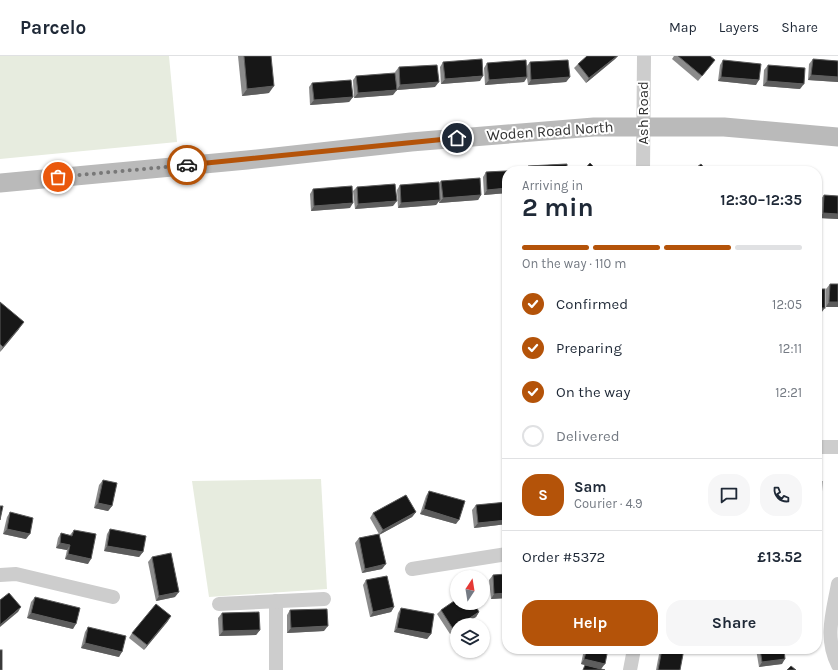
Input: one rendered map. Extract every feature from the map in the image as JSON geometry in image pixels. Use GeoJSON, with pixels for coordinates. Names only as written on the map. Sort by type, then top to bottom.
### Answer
{"type":"FeatureCollection","features":[{"type":"Feature","properties":{"kind":"street","name":"Ash Road"},"geometry":{"type":"LineString","coordinates":[[643,166],[644,56]]}},
{"type":"Feature","properties":{"kind":"street","name":"Woden Road North"},"geometry":{"type":"LineString","coordinates":[[0,183],[247,160],[411,142],[594,127],[724,127],[838,137]]}},
{"type":"Feature","properties":{"kind":"street"},"geometry":{"type":"LineString","coordinates":[[822,447],[838,447]]}},
{"type":"Feature","properties":{"kind":"street"},"geometry":{"type":"LineString","coordinates":[[412,568],[502,555]]}},
{"type":"Feature","properties":{"kind":"street"},"geometry":{"type":"LineString","coordinates":[[0,574],[16,574],[113,597]]}},
{"type":"Feature","properties":{"kind":"street"},"geometry":{"type":"LineString","coordinates":[[838,584],[830,631],[830,646],[838,665]]}},
{"type":"Feature","properties":{"kind":"street"},"geometry":{"type":"LineString","coordinates":[[219,604],[324,599]]}},
{"type":"Feature","properties":{"kind":"street"},"geometry":{"type":"LineString","coordinates":[[276,601],[276,670]]}},
{"type":"Feature","properties":{"kind":"street"},"geometry":{"type":"LineString","coordinates":[[630,670],[633,654]]}},
{"type":"Feature","properties":{"kind":"shaded area"},"geometry":{"type":"Polygon","coordinates":[[[0,56],[169,56],[177,142],[0,159],[0,56]]]}},
{"type":"Feature","properties":{"kind":"shaded area"},"geometry":{"type":"Polygon","coordinates":[[[321,479],[327,589],[209,597],[192,481],[321,479]]]}},
{"type":"Feature","properties":{"kind":"building"},"geometry":{"type":"Polygon","coordinates":[[[244,56],[271,56],[274,86],[247,89],[244,56]]]}},
{"type":"Feature","properties":{"kind":"building"},"geometry":{"type":"Polygon","coordinates":[[[587,56],[617,56],[589,78],[578,64],[587,56]]]}},
{"type":"Feature","properties":{"kind":"building"},"geometry":{"type":"Polygon","coordinates":[[[678,56],[710,56],[715,60],[702,76],[678,56]]]}},
{"type":"Feature","properties":{"kind":"building"},"geometry":{"type":"Polygon","coordinates":[[[482,59],[483,76],[445,79],[443,62],[482,59]]]}},
{"type":"Feature","properties":{"kind":"building"},"geometry":{"type":"Polygon","coordinates":[[[813,59],[838,61],[838,77],[811,75],[813,59]]]}},
{"type":"Feature","properties":{"kind":"building"},"geometry":{"type":"Polygon","coordinates":[[[526,60],[527,77],[489,80],[487,63],[526,60]]]}},
{"type":"Feature","properties":{"kind":"building"},"geometry":{"type":"Polygon","coordinates":[[[568,60],[570,77],[531,80],[530,62],[568,60]]]}},
{"type":"Feature","properties":{"kind":"building"},"geometry":{"type":"Polygon","coordinates":[[[723,60],[761,64],[759,80],[721,77],[723,60]]]}},
{"type":"Feature","properties":{"kind":"building"},"geometry":{"type":"Polygon","coordinates":[[[437,65],[439,82],[400,85],[399,67],[437,65]]]}},
{"type":"Feature","properties":{"kind":"building"},"geometry":{"type":"Polygon","coordinates":[[[768,65],[805,68],[804,84],[767,81],[768,65]]]}},
{"type":"Feature","properties":{"kind":"building"},"geometry":{"type":"Polygon","coordinates":[[[395,73],[397,90],[358,93],[356,76],[395,73]]]}},
{"type":"Feature","properties":{"kind":"building"},"geometry":{"type":"Polygon","coordinates":[[[351,80],[353,97],[314,100],[312,83],[351,80]]]}},
{"type":"Feature","properties":{"kind":"building"},"geometry":{"type":"Polygon","coordinates":[[[567,164],[567,166],[528,166],[567,164]]]}},
{"type":"Feature","properties":{"kind":"building"},"geometry":{"type":"Polygon","coordinates":[[[502,171],[502,188],[487,190],[486,172],[502,171]]]}},
{"type":"Feature","properties":{"kind":"building"},"geometry":{"type":"Polygon","coordinates":[[[480,178],[481,195],[443,198],[441,181],[480,178]]]}},
{"type":"Feature","properties":{"kind":"building"},"geometry":{"type":"Polygon","coordinates":[[[439,182],[440,200],[401,203],[400,185],[439,182]]]}},
{"type":"Feature","properties":{"kind":"building"},"geometry":{"type":"Polygon","coordinates":[[[395,184],[397,201],[358,204],[357,187],[395,184]]]}},
{"type":"Feature","properties":{"kind":"building"},"geometry":{"type":"Polygon","coordinates":[[[352,186],[353,203],[314,206],[313,189],[352,186]]]}},
{"type":"Feature","properties":{"kind":"building"},"geometry":{"type":"Polygon","coordinates":[[[824,195],[838,196],[838,214],[823,213],[824,195]]]}},
{"type":"Feature","properties":{"kind":"building"},"geometry":{"type":"Polygon","coordinates":[[[830,284],[838,284],[838,302],[829,302],[830,284]]]}},
{"type":"Feature","properties":{"kind":"building"},"geometry":{"type":"Polygon","coordinates":[[[822,289],[825,289],[825,308],[822,308],[822,289]]]}},
{"type":"Feature","properties":{"kind":"building"},"geometry":{"type":"Polygon","coordinates":[[[0,302],[24,322],[3,347],[0,344],[0,302]]]}},
{"type":"Feature","properties":{"kind":"building"},"geometry":{"type":"Polygon","coordinates":[[[103,480],[117,483],[112,506],[98,503],[103,480]]]}},
{"type":"Feature","properties":{"kind":"building"},"geometry":{"type":"Polygon","coordinates":[[[429,491],[465,501],[459,520],[424,509],[429,491]]]}},
{"type":"Feature","properties":{"kind":"building"},"geometry":{"type":"Polygon","coordinates":[[[406,495],[416,512],[383,530],[373,513],[406,495]]]}},
{"type":"Feature","properties":{"kind":"building"},"geometry":{"type":"Polygon","coordinates":[[[502,502],[502,521],[478,523],[476,505],[502,502]]]}},
{"type":"Feature","properties":{"kind":"building"},"geometry":{"type":"Polygon","coordinates":[[[0,506],[3,506],[0,520],[0,506]]]}},
{"type":"Feature","properties":{"kind":"building"},"geometry":{"type":"Polygon","coordinates":[[[10,512],[33,518],[30,534],[7,529],[10,512]]]}},
{"type":"Feature","properties":{"kind":"building"},"geometry":{"type":"Polygon","coordinates":[[[110,529],[146,536],[143,552],[107,546],[110,529]]]}},
{"type":"Feature","properties":{"kind":"building"},"geometry":{"type":"Polygon","coordinates":[[[74,530],[96,534],[91,559],[68,554],[70,545],[60,543],[61,533],[72,536],[74,530]]]}},
{"type":"Feature","properties":{"kind":"building"},"geometry":{"type":"Polygon","coordinates":[[[379,534],[386,564],[365,569],[359,538],[379,534]]]}},
{"type":"Feature","properties":{"kind":"building"},"geometry":{"type":"Polygon","coordinates":[[[171,553],[179,592],[159,596],[152,557],[171,553]]]}},
{"type":"Feature","properties":{"kind":"building"},"geometry":{"type":"Polygon","coordinates":[[[502,574],[502,593],[494,594],[493,575],[502,574]]]}},
{"type":"Feature","properties":{"kind":"building"},"geometry":{"type":"Polygon","coordinates":[[[387,576],[394,607],[373,612],[366,580],[387,576]]]}},
{"type":"Feature","properties":{"kind":"building"},"geometry":{"type":"Polygon","coordinates":[[[9,593],[21,607],[0,625],[0,600],[9,593]]]}},
{"type":"Feature","properties":{"kind":"building"},"geometry":{"type":"Polygon","coordinates":[[[35,597],[80,608],[76,624],[31,613],[35,597]]]}},
{"type":"Feature","properties":{"kind":"building"},"geometry":{"type":"Polygon","coordinates":[[[156,604],[171,616],[147,645],[132,633],[156,604]]]}},
{"type":"Feature","properties":{"kind":"building"},"geometry":{"type":"Polygon","coordinates":[[[450,604],[450,610],[478,610],[479,612],[470,618],[450,618],[450,624],[441,610],[450,604]]]}},
{"type":"Feature","properties":{"kind":"building"},"geometry":{"type":"Polygon","coordinates":[[[401,608],[434,614],[431,634],[397,628],[401,608]]]}},
{"type":"Feature","properties":{"kind":"building"},"geometry":{"type":"Polygon","coordinates":[[[327,609],[328,626],[291,628],[290,610],[327,609]]]}},
{"type":"Feature","properties":{"kind":"building"},"geometry":{"type":"Polygon","coordinates":[[[259,612],[260,630],[223,631],[222,613],[259,612]]]}},
{"type":"Feature","properties":{"kind":"building"},"geometry":{"type":"Polygon","coordinates":[[[88,627],[126,636],[122,652],[85,643],[88,627]]]}},
{"type":"Feature","properties":{"kind":"building"},"geometry":{"type":"Polygon","coordinates":[[[0,650],[2,650],[2,670],[0,670],[0,650]]]}},
{"type":"Feature","properties":{"kind":"building"},"geometry":{"type":"Polygon","coordinates":[[[586,654],[607,654],[605,664],[584,659],[586,654]]]}},
{"type":"Feature","properties":{"kind":"building"},"geometry":{"type":"Polygon","coordinates":[[[661,654],[683,654],[680,670],[658,670],[661,654]]]}},
{"type":"Feature","properties":{"kind":"building"},"geometry":{"type":"Polygon","coordinates":[[[761,654],[784,654],[785,659],[762,662],[761,654]]]}},
{"type":"Feature","properties":{"kind":"building"},"geometry":{"type":"Polygon","coordinates":[[[585,665],[605,670],[583,670],[585,665]]]}},
{"type":"Feature","properties":{"kind":"building"},"geometry":{"type":"Polygon","coordinates":[[[791,666],[796,670],[787,670],[791,666]]]}},
{"type":"Feature","properties":{"kind":"way so far"},"geometry":{"type":"LineString","coordinates":[[58,177],[187,165]]}},
{"type":"Feature","properties":{"kind":"route"},"geometry":{"type":"LineString","coordinates":[[187,165],[457,138]]}}]}
